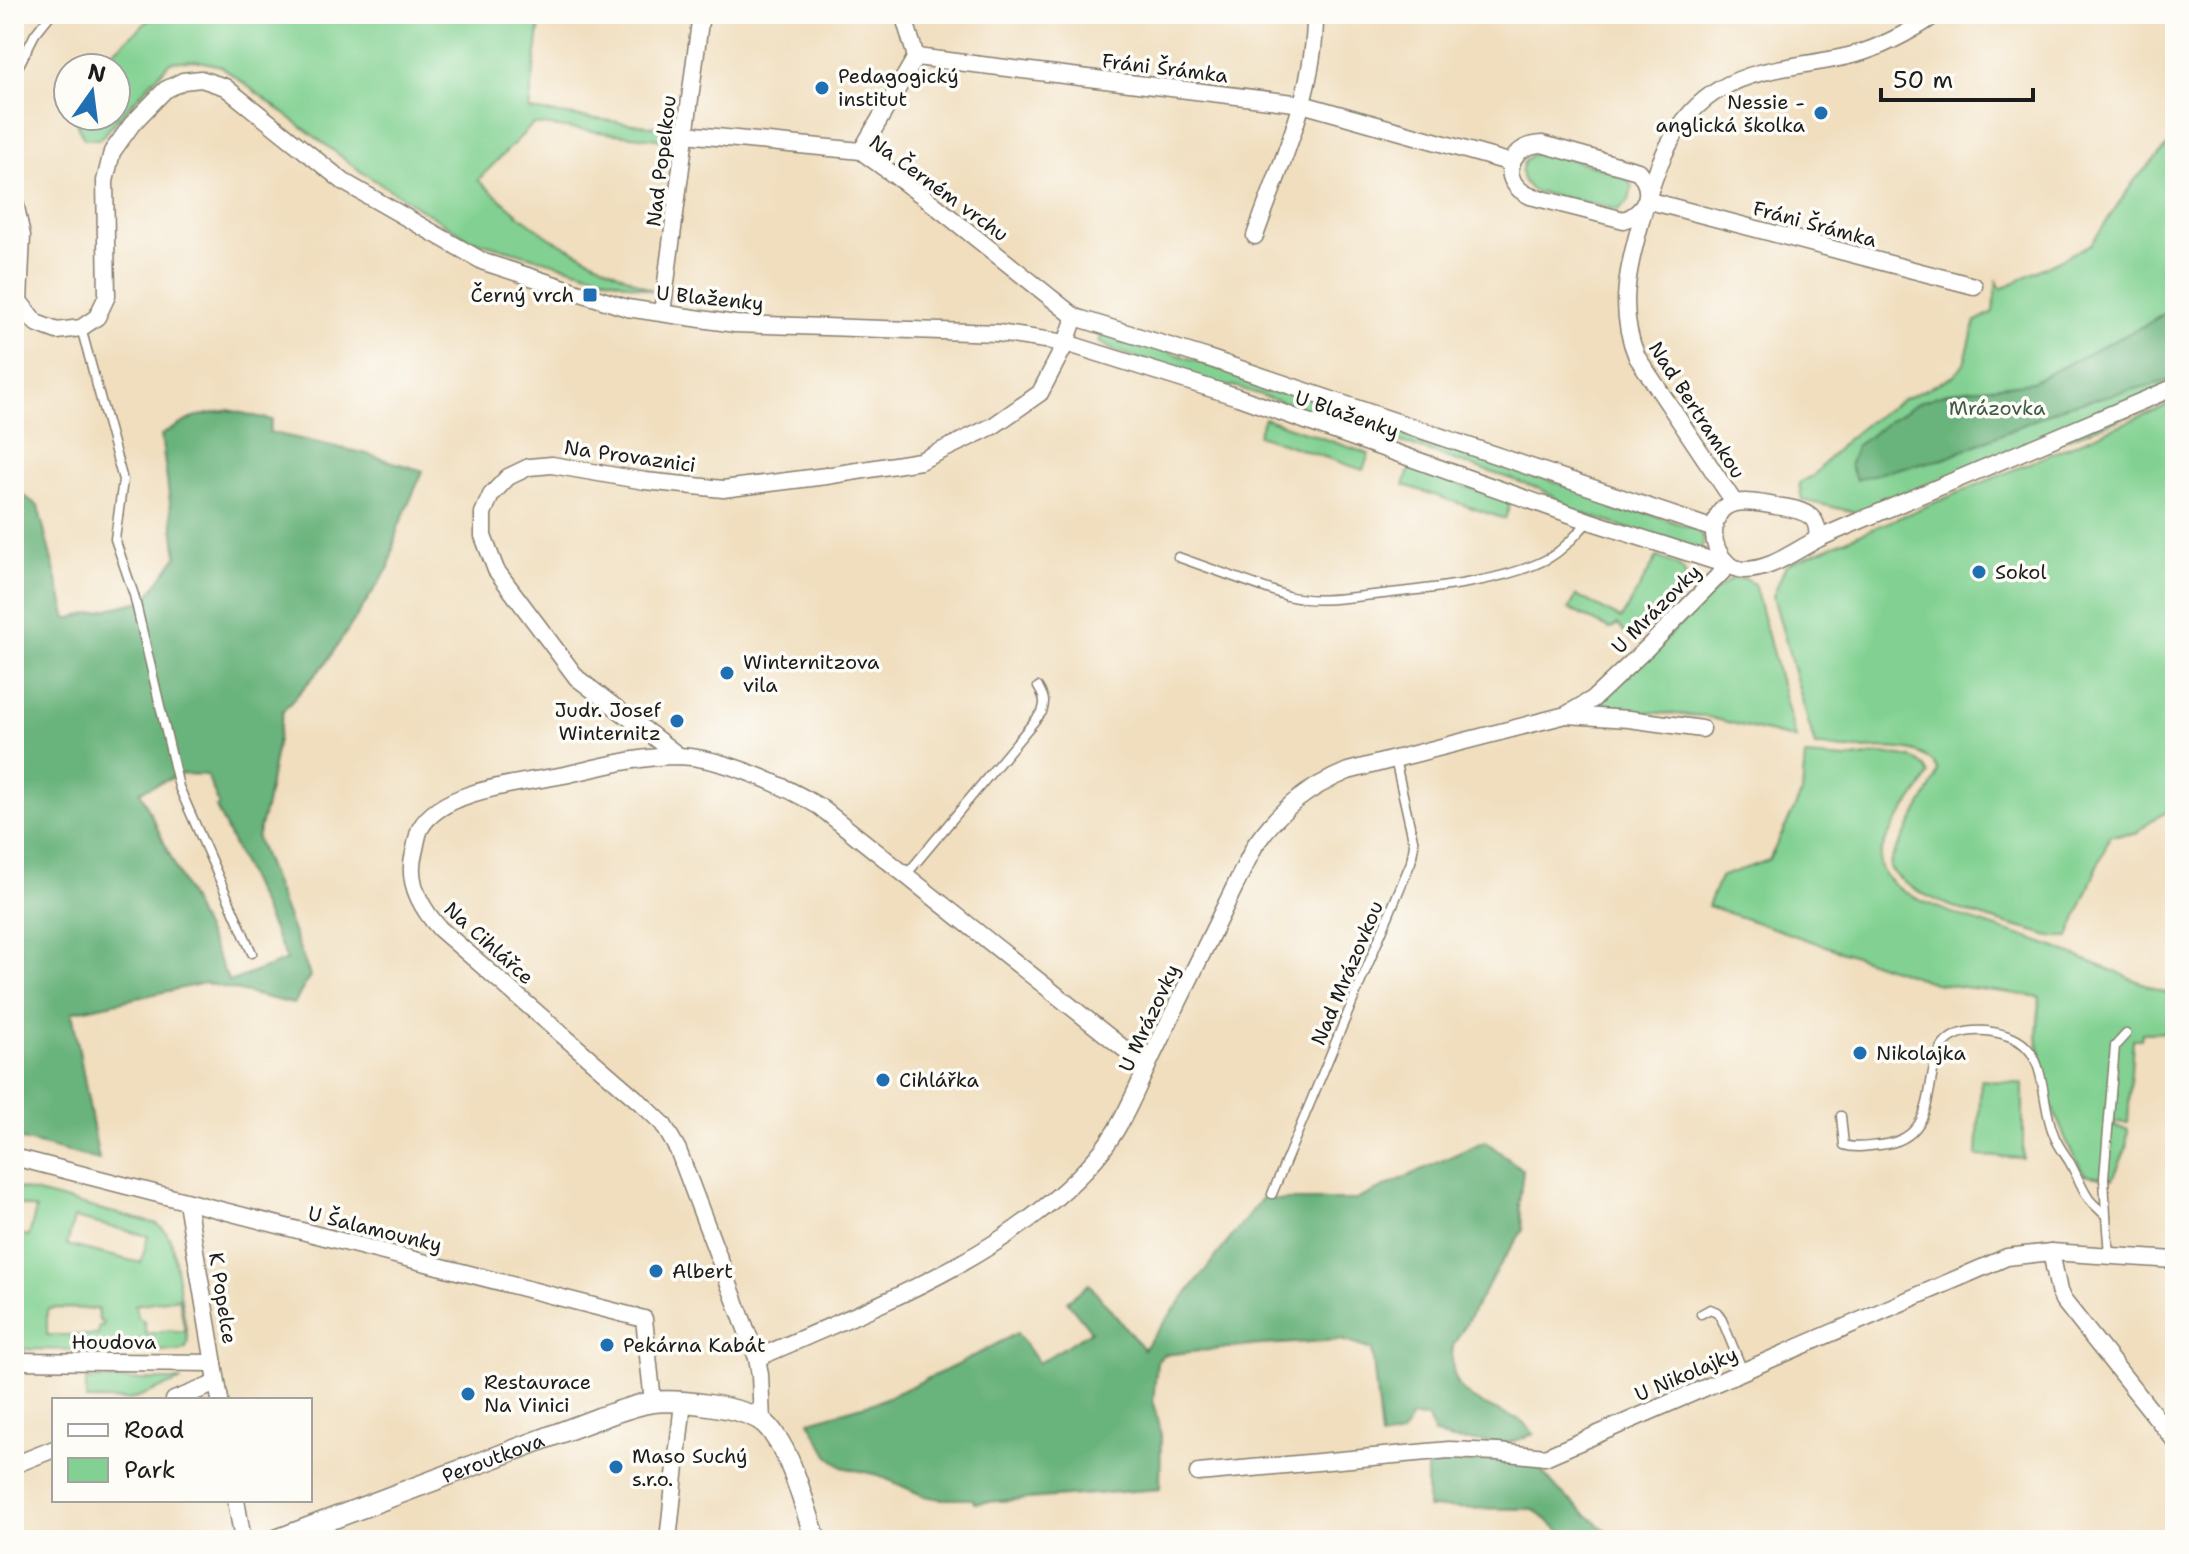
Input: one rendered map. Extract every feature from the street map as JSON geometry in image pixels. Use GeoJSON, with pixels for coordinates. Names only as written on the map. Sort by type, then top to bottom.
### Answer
{"type":"FeatureCollection","features":[{"type":"Feature","properties":{"kind":"street","name":"Nad Popelkou"},"geometry":{"type":"LineString","coordinates":[[662,313],[701,14]]}},
{"type":"Feature","properties":{"kind":"street"},"geometry":{"type":"LineString","coordinates":[[861,151],[916,57],[903,14]]}},
{"type":"Feature","properties":{"kind":"street"},"geometry":{"type":"LineString","coordinates":[[1255,236],[1302,104],[1315,41],[1315,14]]}},
{"type":"Feature","properties":{"kind":"street","name":"Nad Bertramkou"},"geometry":{"type":"LineString","coordinates":[[1714,529],[1719,512],[1734,502],[1644,369],[1632,345],[1626,317],[1631,256],[1661,159],[1691,114],[1717,90],[1750,76],[1867,51],[1936,14]]}},
{"type":"Feature","properties":{"kind":"street","name":"Fráni Šrámka"},"geometry":{"type":"LineString","coordinates":[[916,57],[1302,104],[1512,163]]}},
{"type":"Feature","properties":{"kind":"street","name":"U Blaženky"},"geometry":{"type":"LineString","coordinates":[[81,328],[97,317],[107,296],[105,181],[112,152],[132,124],[165,90],[183,81],[201,79],[225,87],[344,182],[484,262],[627,308],[735,324],[998,333],[1066,343],[1238,397],[1589,521],[1729,565]]}},
{"type":"Feature","properties":{"kind":"street","name":"Na Černém vrchu"},"geometry":{"type":"LineString","coordinates":[[685,134],[861,151],[939,208],[1075,317]]}},
{"type":"Feature","properties":{"kind":"street"},"geometry":{"type":"LineString","coordinates":[[1542,144],[1630,167],[1643,177],[1647,188],[1646,200],[1636,214],[1624,220],[1530,196],[1522,193],[1512,182],[1512,163],[1521,148],[1542,144]]}},
{"type":"Feature","properties":{"kind":"street"},"geometry":{"type":"LineString","coordinates":[[14,197],[22,236],[19,301],[36,323],[57,331],[81,328]]}},
{"type":"Feature","properties":{"kind":"street","name":"Fráni Šrámka"},"geometry":{"type":"LineString","coordinates":[[1646,200],[1974,286]]}},
{"type":"Feature","properties":{"kind":"street"},"geometry":{"type":"LineString","coordinates":[[1066,343],[1075,317]]}},
{"type":"Feature","properties":{"kind":"street","name":"U Blaženky"},"geometry":{"type":"LineString","coordinates":[[1075,317],[1208,358],[1714,529]]}},
{"type":"Feature","properties":{"kind":"street","name":"Na Provaznici"},"geometry":{"type":"LineString","coordinates":[[679,756],[577,678],[496,570],[483,536],[483,513],[491,495],[508,477],[529,467],[552,465],[645,481],[723,489],[920,461],[993,426],[1040,393],[1066,343]]}},
{"type":"Feature","properties":{"kind":"street"},"geometry":{"type":"LineString","coordinates":[[1734,502],[1767,504],[1802,512],[1814,520],[1818,528],[1817,539],[2175,387]]}},
{"type":"Feature","properties":{"kind":"street"},"geometry":{"type":"LineString","coordinates":[[1714,529],[1719,554],[1729,565]]}},
{"type":"Feature","properties":{"kind":"street","name":"U Mrázovky"},"geometry":{"type":"LineString","coordinates":[[757,1358],[930,1281],[1011,1232],[1057,1196],[1095,1159],[1123,1121],[1255,845],[1299,796],[1323,781],[1348,771],[1566,715],[1593,699],[1729,565],[1748,570],[1766,566],[1817,539]]}},
{"type":"Feature","properties":{"kind":"street","name":"U Mrázovky"},"geometry":{"type":"LineString","coordinates":[[1566,715],[1629,719],[1702,729]]}},
{"type":"Feature","properties":{"kind":"street","name":"Na Cihlářce"},"geometry":{"type":"LineString","coordinates":[[762,1421],[757,1358],[678,1150],[663,1124],[440,929],[425,912],[416,894],[412,860],[421,828],[439,809],[465,794],[613,765],[679,756],[730,767],[775,782],[820,807],[1147,1067]]}},
{"type":"Feature","properties":{"kind":"street","name":"U Šalamounky"},"geometry":{"type":"LineString","coordinates":[[14,1157],[644,1319],[653,1402]]}},
{"type":"Feature","properties":{"kind":"street","name":"K Popelce"},"geometry":{"type":"LineString","coordinates":[[187,1202],[220,1398]]}},
{"type":"Feature","properties":{"kind":"street"},"geometry":{"type":"LineString","coordinates":[[2051,1252],[2063,1300],[2175,1441]]}},
{"type":"Feature","properties":{"kind":"street","name":"U Nikolajky"},"geometry":{"type":"LineString","coordinates":[[1198,1473],[1449,1450],[1545,1457],[2007,1257],[2051,1252],[2175,1260]]}},
{"type":"Feature","properties":{"kind":"street","name":"Houdova"},"geometry":{"type":"LineString","coordinates":[[14,1361],[214,1363]]}},
{"type":"Feature","properties":{"kind":"street"},"geometry":{"type":"LineString","coordinates":[[179,1398],[217,1383]]}},
{"type":"Feature","properties":{"kind":"street","name":"Peroutkova"},"geometry":{"type":"LineString","coordinates":[[276,1540],[599,1418],[653,1402],[717,1407],[762,1421]]}},
{"type":"Feature","properties":{"kind":"street"},"geometry":{"type":"LineString","coordinates":[[668,1540],[683,1402]]}},
{"type":"Feature","properties":{"kind":"street"},"geometry":{"type":"LineString","coordinates":[[762,1421],[786,1455],[816,1540]]}},
{"type":"Feature","properties":{"kind":"street"},"geometry":{"type":"LineString","coordinates":[[14,1465],[52,1450]]}},
{"type":"Feature","properties":{"kind":"street"},"geometry":{"type":"LineString","coordinates":[[236,1502],[243,1540]]}},
{"type":"Feature","properties":{"kind":"lane"},"geometry":{"type":"LineString","coordinates":[[14,75],[35,34],[51,14]]}},
{"type":"Feature","properties":{"kind":"lane"},"geometry":{"type":"LineString","coordinates":[[81,328],[123,480],[115,539],[134,595],[179,787],[252,953]]}},
{"type":"Feature","properties":{"kind":"lane"},"geometry":{"type":"LineString","coordinates":[[1178,557],[1287,596],[1300,599],[1339,598],[1406,591],[1501,575],[1550,558],[1589,521]]}},
{"type":"Feature","properties":{"kind":"lane"},"geometry":{"type":"LineString","coordinates":[[906,875],[1042,712],[1044,697],[1038,687]]}},
{"type":"Feature","properties":{"kind":"lane","name":"Nad Mrázovkou"},"geometry":{"type":"LineString","coordinates":[[1272,1194],[1411,862],[1414,844],[1395,759]]}},
{"type":"Feature","properties":{"kind":"lane"},"geometry":{"type":"LineString","coordinates":[[1841,1116],[1844,1145],[1851,1148],[1903,1140],[1914,1132],[1923,1117],[1937,1054],[1944,1043],[1953,1035],[1971,1030],[2014,1037],[2027,1045],[2036,1060],[2053,1134],[2090,1199],[2106,1216]]}},
{"type":"Feature","properties":{"kind":"lane"},"geometry":{"type":"LineString","coordinates":[[2109,1256],[2104,1178],[2115,1046],[2126,1034]]}},
{"type":"Feature","properties":{"kind":"lane"},"geometry":{"type":"LineString","coordinates":[[1701,1314],[1710,1309],[1717,1312],[1743,1371]]}},
{"type":"Feature","properties":{"kind":"green space"},"geometry":{"type":"Polygon","coordinates":[[[156,14],[286,14],[292,19],[295,14],[541,14],[529,110],[673,129],[672,141],[533,124],[478,180],[550,238],[653,291],[469,239],[363,173],[221,66],[194,60],[170,62],[132,104],[132,52],[112,52],[156,14]]]}},
{"type":"Feature","properties":{"kind":"green space"},"geometry":{"type":"Polygon","coordinates":[[[81,132],[106,132],[100,139],[84,139],[81,132]]]}},
{"type":"Feature","properties":{"kind":"green space","name":"Mrázovka"},"geometry":{"type":"Polygon","coordinates":[[[2175,138],[2175,399],[1883,506],[1854,512],[1802,500],[1799,483],[1813,476],[1843,443],[1867,423],[1902,400],[1954,376],[1964,363],[1976,321],[1993,312],[1997,281],[2001,289],[2091,244],[2135,180],[2175,138]]]}},
{"type":"Feature","properties":{"kind":"green space"},"geometry":{"type":"Polygon","coordinates":[[[1541,151],[1622,174],[1632,186],[1629,201],[1618,210],[1533,191],[1524,180],[1522,168],[1528,158],[1541,151]]]}},
{"type":"Feature","properties":{"kind":"green space"},"geometry":{"type":"Polygon","coordinates":[[[2175,307],[2175,379],[2066,406],[1944,459],[1856,480],[1850,464],[1856,446],[1920,402],[1949,392],[2032,382],[2175,307]]]}},
{"type":"Feature","properties":{"kind":"green space"},"geometry":{"type":"Polygon","coordinates":[[[1111,332],[1698,530],[1704,539],[1702,548],[1696,552],[1576,511],[1541,489],[1234,386],[1225,387],[1113,350],[1099,342],[1103,333],[1111,332]]]}},
{"type":"Feature","properties":{"kind":"green space","name":"Sokol"},"geometry":{"type":"Polygon","coordinates":[[[2175,402],[2175,808],[2153,819],[2136,834],[2110,835],[2069,937],[2054,937],[1990,919],[1919,892],[1890,868],[1891,860],[1938,770],[1931,761],[1910,750],[1815,746],[1773,596],[1786,565],[2175,402]]]}},
{"type":"Feature","properties":{"kind":"green space"},"geometry":{"type":"Polygon","coordinates":[[[229,410],[272,420],[269,432],[363,453],[423,471],[397,530],[389,567],[326,663],[283,711],[257,838],[310,976],[294,1004],[205,983],[72,1012],[99,1160],[14,1138],[14,488],[38,506],[67,619],[145,600],[177,556],[161,435],[194,417],[229,410]],[[182,774],[140,791],[229,982],[287,960],[216,807],[219,805],[207,775],[182,774]]]}},
{"type":"Feature","properties":{"kind":"green space"},"geometry":{"type":"Polygon","coordinates":[[[1264,418],[1369,454],[1363,470],[1258,435],[1264,418]]]}},
{"type":"Feature","properties":{"kind":"green space"},"geometry":{"type":"Polygon","coordinates":[[[1410,468],[1511,502],[1505,519],[1404,485],[1410,468]]]}},
{"type":"Feature","properties":{"kind":"green space"},"geometry":{"type":"Polygon","coordinates":[[[1657,557],[1680,567],[1686,579],[1632,641],[1618,624],[1610,629],[1569,609],[1577,595],[1621,619],[1657,557]]]}},
{"type":"Feature","properties":{"kind":"green space"},"geometry":{"type":"Polygon","coordinates":[[[1731,579],[1745,579],[1754,584],[1796,739],[1703,716],[1601,712],[1595,707],[1712,594],[1731,579]]]}},
{"type":"Feature","properties":{"kind":"green space"},"geometry":{"type":"Polygon","coordinates":[[[1882,754],[1916,760],[1929,775],[1891,831],[1881,854],[1881,868],[1896,886],[1933,906],[2052,947],[2175,997],[2175,1032],[2142,1033],[2141,1039],[2133,1039],[2128,1123],[2115,1122],[2114,1127],[2128,1129],[2126,1149],[2113,1179],[2084,1174],[2050,1103],[2037,1036],[2040,997],[1934,983],[1708,906],[1720,877],[1769,860],[1802,793],[1805,756],[1846,759],[1882,754]]]}},
{"type":"Feature","properties":{"kind":"green space"},"geometry":{"type":"Polygon","coordinates":[[[1981,1080],[2023,1084],[2023,1158],[1977,1156],[1981,1080]]]}},
{"type":"Feature","properties":{"kind":"green space"},"geometry":{"type":"Polygon","coordinates":[[[1485,1141],[1523,1170],[1519,1204],[1523,1230],[1453,1346],[1453,1373],[1470,1397],[1518,1419],[1534,1434],[1509,1443],[1451,1440],[1433,1433],[1428,1418],[1411,1417],[1401,1434],[1381,1438],[1372,1350],[1341,1340],[1163,1355],[1157,1362],[1153,1401],[1161,1435],[1160,1489],[974,1503],[973,1499],[924,1496],[878,1475],[842,1467],[828,1455],[809,1421],[877,1402],[1017,1333],[1038,1363],[1091,1331],[1067,1301],[1089,1284],[1143,1349],[1264,1196],[1275,1200],[1356,1200],[1485,1141]]]}},
{"type":"Feature","properties":{"kind":"green space"},"geometry":{"type":"Polygon","coordinates":[[[14,1187],[157,1224],[162,1228],[172,1244],[188,1341],[186,1348],[179,1351],[14,1349],[14,1233],[29,1236],[36,1209],[14,1203],[14,1187]],[[74,1218],[67,1245],[141,1263],[148,1236],[74,1218]],[[179,1298],[135,1305],[138,1317],[144,1321],[146,1334],[185,1331],[179,1298]],[[98,1309],[47,1310],[47,1335],[98,1335],[99,1326],[103,1326],[103,1322],[99,1321],[98,1309]]]}},
{"type":"Feature","properties":{"kind":"green space"},"geometry":{"type":"Polygon","coordinates":[[[86,1380],[182,1380],[135,1398],[86,1398],[86,1380]]]}},
{"type":"Feature","properties":{"kind":"green space"},"geometry":{"type":"Polygon","coordinates":[[[1499,1459],[1538,1467],[1559,1491],[1617,1540],[1572,1540],[1533,1509],[1427,1508],[1427,1465],[1499,1459]]]}},
{"type":"Feature","properties":{"kind":"place","name":"Pedagogický institut"},"geometry":{"type":"Point","coordinates":[822,88]}},
{"type":"Feature","properties":{"kind":"place","name":"Nessie - anglická školka"},"geometry":{"type":"Point","coordinates":[1821,113]}},
{"type":"Feature","properties":{"kind":"place","name":"Černý vrch"},"geometry":{"type":"Point","coordinates":[590,295]}},
{"type":"Feature","properties":{"kind":"place","name":"Sokol"},"geometry":{"type":"Point","coordinates":[1979,572]}},
{"type":"Feature","properties":{"kind":"place","name":"Winternitzova vila"},"geometry":{"type":"Point","coordinates":[727,673]}},
{"type":"Feature","properties":{"kind":"place","name":"Judr. Josef Winternitz"},"geometry":{"type":"Point","coordinates":[677,721]}},
{"type":"Feature","properties":{"kind":"place","name":"Nikolajka"},"geometry":{"type":"Point","coordinates":[1860,1053]}},
{"type":"Feature","properties":{"kind":"place","name":"Cihlářka"},"geometry":{"type":"Point","coordinates":[883,1080]}},
{"type":"Feature","properties":{"kind":"place","name":"Albert"},"geometry":{"type":"Point","coordinates":[656,1271]}},
{"type":"Feature","properties":{"kind":"place","name":"Pekárna Kabát"},"geometry":{"type":"Point","coordinates":[607,1345]}},
{"type":"Feature","properties":{"kind":"place","name":"Restaurace Na Vinici"},"geometry":{"type":"Point","coordinates":[468,1394]}},
{"type":"Feature","properties":{"kind":"place","name":"Maso Suchý s.r.o."},"geometry":{"type":"Point","coordinates":[616,1467]}}]}
